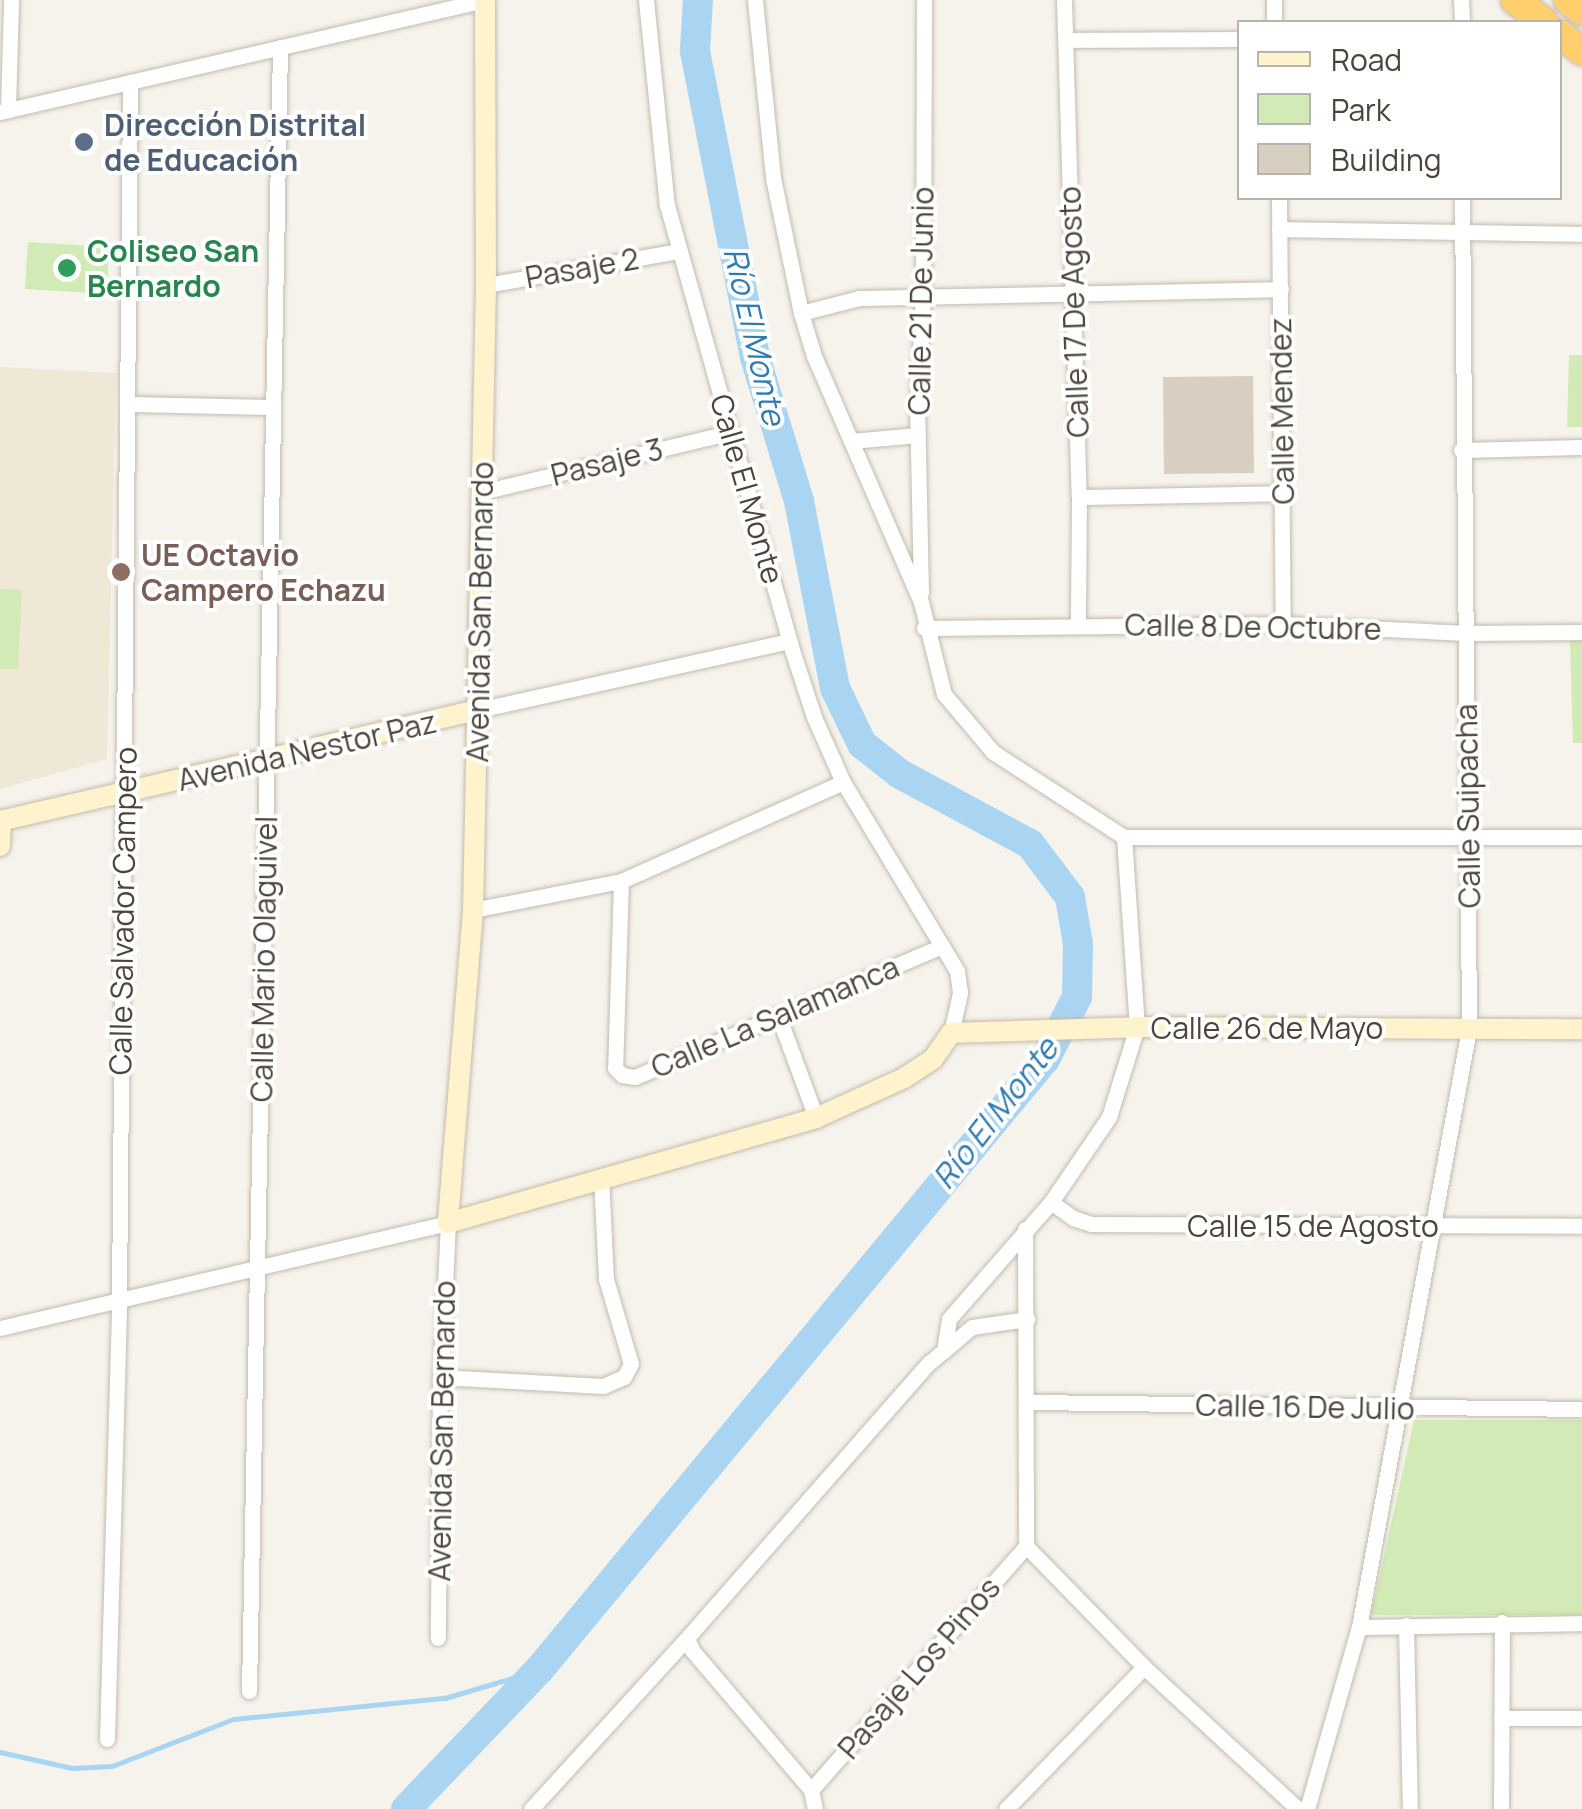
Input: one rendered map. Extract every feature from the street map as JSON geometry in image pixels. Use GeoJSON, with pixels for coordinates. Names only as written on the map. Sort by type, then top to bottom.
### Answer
{"type":"FeatureCollection","features":[{"type":"Feature","properties":{"kind":"highway"},"geometry":{"type":"LineString","coordinates":[[1515,0],[1541,20]]}},
{"type":"Feature","properties":{"kind":"highway"},"geometry":{"type":"LineString","coordinates":[[1568,0],[1582,11]]}},
{"type":"Feature","properties":{"kind":"highway"},"geometry":{"type":"LineString","coordinates":[[1562,36],[1582,51]]}},
{"type":"Feature","properties":{"kind":"street"},"geometry":{"type":"LineString","coordinates":[[11,0],[4,111],[485,0]]}},
{"type":"Feature","properties":{"kind":"street","name":"Avenida San Bernardo"},"geometry":{"type":"LineString","coordinates":[[438,1638],[440,1377],[448,1223],[474,910],[486,286],[485,0]]}},
{"type":"Feature","properties":{"kind":"street","name":"Calle El Monte"},"geometry":{"type":"LineString","coordinates":[[646,0],[667,204],[790,641],[814,717],[843,782],[942,946]]}},
{"type":"Feature","properties":{"kind":"street"},"geometry":{"type":"LineString","coordinates":[[755,0],[773,178],[801,313],[921,602],[924,628],[944,694],[966,725],[993,752],[1124,837],[1582,838]]}},
{"type":"Feature","properties":{"kind":"street","name":"Calle 21 De Junio"},"geometry":{"type":"LineString","coordinates":[[921,602],[918,435],[923,298],[924,0]]}},
{"type":"Feature","properties":{"kind":"street","name":"Calle 17 De Agosto"},"geometry":{"type":"LineString","coordinates":[[1064,0],[1079,497],[1078,624]]}},
{"type":"Feature","properties":{"kind":"street"},"geometry":{"type":"LineString","coordinates":[[1066,40],[1237,39]]}},
{"type":"Feature","properties":{"kind":"street","name":"Calle Mario Olaguivel"},"geometry":{"type":"LineString","coordinates":[[249,1691],[280,47]]}},
{"type":"Feature","properties":{"kind":"street","name":"Calle Salvador Campero"},"geometry":{"type":"LineString","coordinates":[[107,1739],[119,1300],[130,82]]}},
{"type":"Feature","properties":{"kind":"street","name":"Calle Mendez"},"geometry":{"type":"LineString","coordinates":[[1278,200],[1283,624]]}},
{"type":"Feature","properties":{"kind":"street","name":"Calle Suipacha"},"geometry":{"type":"LineString","coordinates":[[1359,1628],[1469,1029],[1462,200]]}},
{"type":"Feature","properties":{"kind":"street"},"geometry":{"type":"LineString","coordinates":[[1280,229],[1582,234]]}},
{"type":"Feature","properties":{"kind":"street","name":"Pasaje 2"},"geometry":{"type":"LineString","coordinates":[[486,286],[679,251]]}},
{"type":"Feature","properties":{"kind":"street"},"geometry":{"type":"LineString","coordinates":[[801,313],[859,298],[1281,289]]}},
{"type":"Feature","properties":{"kind":"street"},"geometry":{"type":"LineString","coordinates":[[128,404],[273,407]]}},
{"type":"Feature","properties":{"kind":"street","name":"Pasaje 3"},"geometry":{"type":"LineString","coordinates":[[482,492],[732,432]]}},
{"type":"Feature","properties":{"kind":"street"},"geometry":{"type":"LineString","coordinates":[[851,441],[918,435]]}},
{"type":"Feature","properties":{"kind":"street"},"geometry":{"type":"LineString","coordinates":[[1462,450],[1582,448]]}},
{"type":"Feature","properties":{"kind":"street"},"geometry":{"type":"LineString","coordinates":[[1079,497],[1284,493]]}},
{"type":"Feature","properties":{"kind":"street","name":"Calle 8 De Octubre"},"geometry":{"type":"LineString","coordinates":[[924,628],[1283,624],[1465,633],[1582,632]]}},
{"type":"Feature","properties":{"kind":"street","name":"Avenida Nestor Paz"},"geometry":{"type":"LineString","coordinates":[[0,821],[790,641]]}},
{"type":"Feature","properties":{"kind":"street"},"geometry":{"type":"LineString","coordinates":[[474,910],[621,882],[843,782]]}},
{"type":"Feature","properties":{"kind":"street"},"geometry":{"type":"LineString","coordinates":[[0,821],[0,846]]}},
{"type":"Feature","properties":{"kind":"street"},"geometry":{"type":"LineString","coordinates":[[944,1351],[949,1319],[1052,1202],[1109,1117],[1137,1027],[1124,837]]}},
{"type":"Feature","properties":{"kind":"street","name":"Calle La Salamanca"},"geometry":{"type":"LineString","coordinates":[[621,882],[615,1068],[635,1077],[942,946]]}},
{"type":"Feature","properties":{"kind":"street"},"geometry":{"type":"LineString","coordinates":[[0,1328],[448,1223],[601,1176],[816,1118],[904,1078],[933,1058],[952,1034],[960,993],[957,971],[942,946]]}},
{"type":"Feature","properties":{"kind":"street"},"geometry":{"type":"LineString","coordinates":[[778,1015],[816,1118]]}},
{"type":"Feature","properties":{"kind":"street","name":"Calle 26 de Mayo"},"geometry":{"type":"LineString","coordinates":[[952,1034],[1137,1027],[1582,1029]]}},
{"type":"Feature","properties":{"kind":"street"},"geometry":{"type":"LineString","coordinates":[[440,1377],[603,1386],[624,1377],[631,1364],[606,1279],[601,1176]]}},
{"type":"Feature","properties":{"kind":"street","name":"Calle 15 de Agosto"},"geometry":{"type":"LineString","coordinates":[[1052,1202],[1073,1218],[1090,1224],[1582,1226]]}},
{"type":"Feature","properties":{"kind":"street"},"geometry":{"type":"LineString","coordinates":[[1025,1229],[1026,1546],[1144,1667],[1298,1809]]}},
{"type":"Feature","properties":{"kind":"street"},"geometry":{"type":"LineString","coordinates":[[531,1809],[944,1351],[972,1327],[1027,1319]]}},
{"type":"Feature","properties":{"kind":"street","name":"Calle 16 De Julio"},"geometry":{"type":"LineString","coordinates":[[1028,1402],[1582,1409]]}},
{"type":"Feature","properties":{"kind":"street","name":"Pasaje Los Pinos"},"geometry":{"type":"LineString","coordinates":[[812,1790],[1026,1546]]}},
{"type":"Feature","properties":{"kind":"street"},"geometry":{"type":"LineString","coordinates":[[1501,1809],[1502,1622]]}},
{"type":"Feature","properties":{"kind":"street"},"geometry":{"type":"LineString","coordinates":[[1307,1809],[1359,1628],[1582,1623]]}},
{"type":"Feature","properties":{"kind":"street"},"geometry":{"type":"LineString","coordinates":[[1406,1625],[1410,1809]]}},
{"type":"Feature","properties":{"kind":"street"},"geometry":{"type":"LineString","coordinates":[[688,1638],[692,1650],[812,1790],[815,1809]]}},
{"type":"Feature","properties":{"kind":"street"},"geometry":{"type":"LineString","coordinates":[[1006,1809],[1144,1667]]}},
{"type":"Feature","properties":{"kind":"street"},"geometry":{"type":"LineString","coordinates":[[1501,1718],[1582,1718]]}},
{"type":"Feature","properties":{"kind":"shaded area"},"geometry":{"type":"Polygon","coordinates":[[[0,367],[116,373],[107,759],[0,789],[0,367]]]}},
{"type":"Feature","properties":{"kind":"green space","name":"Coliseo San Bernardo"},"geometry":{"type":"Polygon","coordinates":[[[28,242],[109,247],[107,294],[25,289],[28,242]]]}},
{"type":"Feature","properties":{"kind":"green space"},"geometry":{"type":"Polygon","coordinates":[[[1569,355],[1582,355],[1582,427],[1567,427],[1569,355]]]}},
{"type":"Feature","properties":{"kind":"green space"},"geometry":{"type":"Polygon","coordinates":[[[0,589],[22,590],[18,669],[0,669],[0,589]]]}},
{"type":"Feature","properties":{"kind":"green space"},"geometry":{"type":"Polygon","coordinates":[[[1570,641],[1582,641],[1582,743],[1573,743],[1570,641]]]}},
{"type":"Feature","properties":{"kind":"green space"},"geometry":{"type":"Polygon","coordinates":[[[1414,1420],[1582,1420],[1582,1615],[1371,1615],[1414,1420]]]}},
{"type":"Feature","properties":{"kind":"building"},"geometry":{"type":"Polygon","coordinates":[[[1253,376],[1254,473],[1164,474],[1163,377],[1253,376]]]}},
{"type":"Feature","properties":{"kind":"waterway","name":"Río El Monte"},"geometry":{"type":"LineString","coordinates":[[406,1809],[539,1670],[1045,1059],[1077,997],[1078,944],[1070,897],[1030,844],[900,774],[862,744],[835,688],[799,501],[755,357],[695,50],[698,0]]}},
{"type":"Feature","properties":{"kind":"waterway"},"geometry":{"type":"LineString","coordinates":[[0,1752],[72,1768],[112,1766],[233,1719],[445,1698],[539,1670]]}},
{"type":"Feature","properties":{"kind":"place","name":"Dirección Distrital de Educación"},"geometry":{"type":"Point","coordinates":[84,142]}},
{"type":"Feature","properties":{"kind":"place","name":"Coliseo San Bernardo"},"geometry":{"type":"Point","coordinates":[67,268]}},
{"type":"Feature","properties":{"kind":"place","name":"UE Octavio Campero Echazu"},"geometry":{"type":"Point","coordinates":[121,572]}}]}
